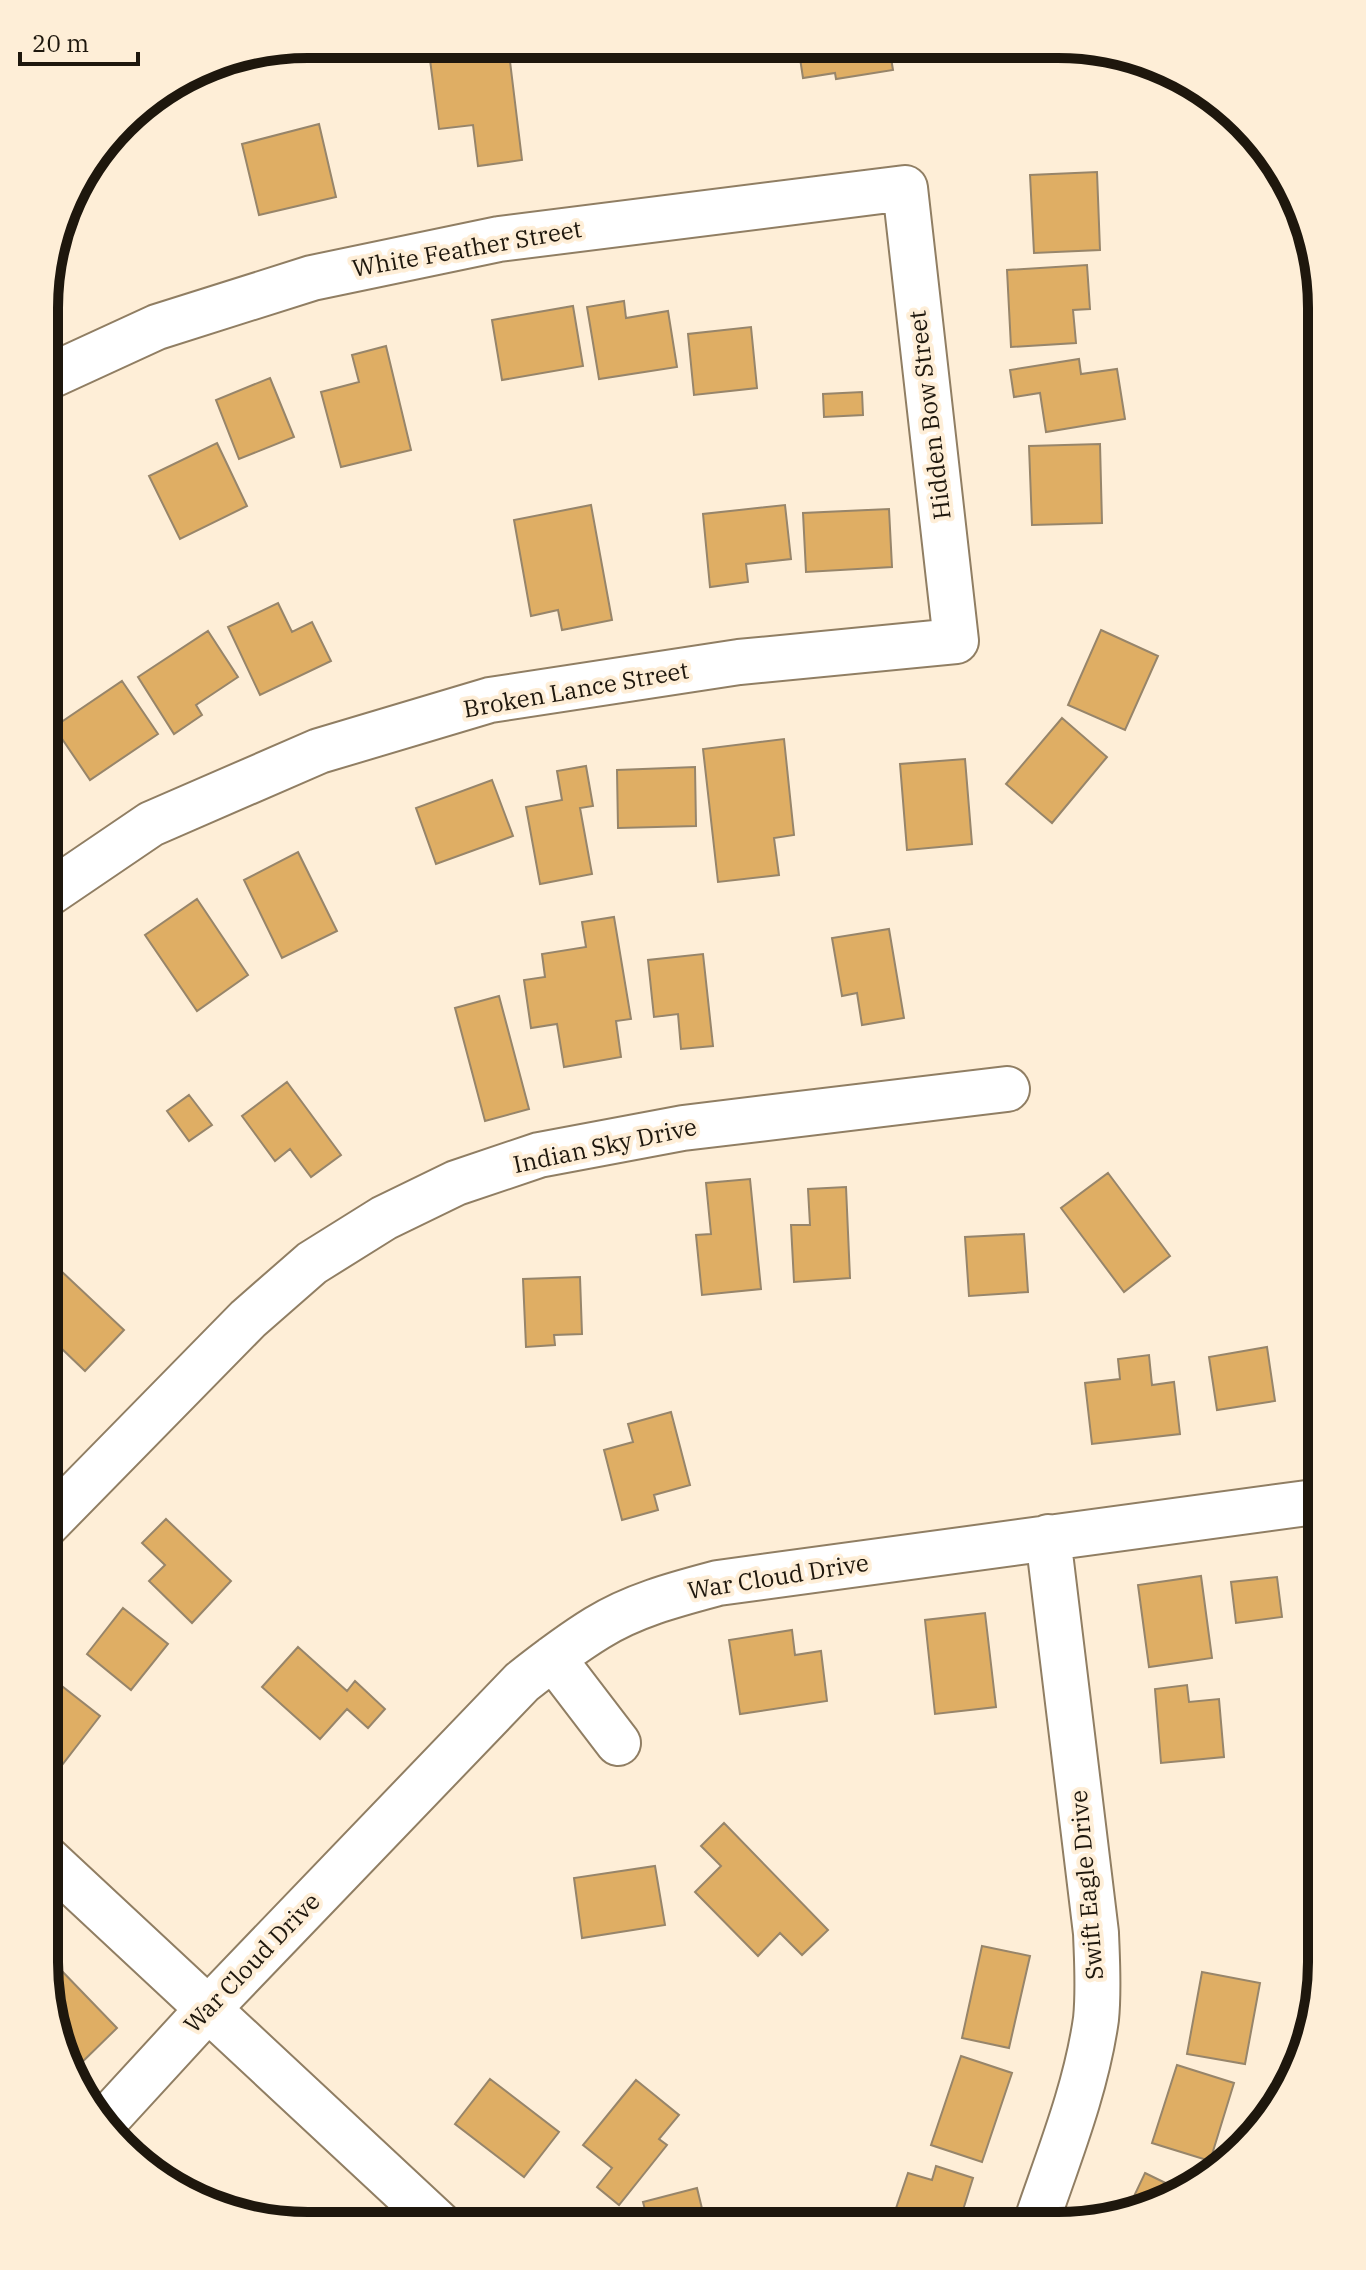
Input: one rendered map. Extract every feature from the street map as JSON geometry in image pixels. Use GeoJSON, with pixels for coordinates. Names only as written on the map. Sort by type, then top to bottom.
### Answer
{"type":"FeatureCollection","features":[{"type":"Feature","properties":{"kind":"street","name":"White Feather Street"},"geometry":{"type":"LineString","coordinates":[[58,372],[157,327],[312,278],[499,239],[905,188]]}},
{"type":"Feature","properties":{"kind":"street","name":"Hidden Bow Street"},"geometry":{"type":"LineString","coordinates":[[905,188],[956,641]]}},
{"type":"Feature","properties":{"kind":"street","name":"Broken Lance Street"},"geometry":{"type":"LineString","coordinates":[[58,887],[151,824],[319,751],[490,700],[739,662],[956,641]]}},
{"type":"Feature","properties":{"kind":"street","name":"Indian Sky Drive"},"geometry":{"type":"LineString","coordinates":[[58,1513],[248,1319],[312,1263],[384,1218],[456,1183],[539,1155],[683,1128],[1007,1089]]}},
{"type":"Feature","properties":{"kind":"street","name":"War Cloud Drive"},"geometry":{"type":"LineString","coordinates":[[111,2115],[208,2009],[522,1682],[599,1627],[637,1608],[718,1583],[1307,1503]]}},
{"type":"Feature","properties":{"kind":"street","name":"Swift Eagle Drive"},"geometry":{"type":"LineString","coordinates":[[1040,2212],[1079,2097],[1089,2057],[1096,2016],[1098,1974],[1096,1933],[1048,1537]]}},
{"type":"Feature","properties":{"kind":"street"},"geometry":{"type":"LineString","coordinates":[[553,1658],[618,1743]]}},
{"type":"Feature","properties":{"kind":"street"},"geometry":{"type":"LineString","coordinates":[[58,1869],[426,2212]]}},
{"type":"Feature","properties":{"kind":"building"},"geometry":{"type":"Polygon","coordinates":[[[800,58],[891,58],[893,70],[836,79],[835,73],[803,78],[800,58]]]}},
{"type":"Feature","properties":{"kind":"building"},"geometry":{"type":"Polygon","coordinates":[[[430,59],[510,59],[522,160],[478,166],[473,125],[439,129],[430,59]]]}},
{"type":"Feature","properties":{"kind":"building"},"geometry":{"type":"Polygon","coordinates":[[[319,124],[336,197],[259,215],[242,144],[319,124]]]}},
{"type":"Feature","properties":{"kind":"building"},"geometry":{"type":"Polygon","coordinates":[[[1097,172],[1100,250],[1034,253],[1030,175],[1097,172]]]}},
{"type":"Feature","properties":{"kind":"building"},"geometry":{"type":"Polygon","coordinates":[[[1087,265],[1090,309],[1073,310],[1076,343],[1011,347],[1007,270],[1087,265]]]}},
{"type":"Feature","properties":{"kind":"building"},"geometry":{"type":"Polygon","coordinates":[[[624,301],[626,318],[668,311],[677,367],[599,379],[587,307],[624,301]]]}},
{"type":"Feature","properties":{"kind":"building"},"geometry":{"type":"Polygon","coordinates":[[[573,306],[583,366],[502,380],[492,320],[573,306]]]}},
{"type":"Feature","properties":{"kind":"building"},"geometry":{"type":"Polygon","coordinates":[[[751,327],[757,388],[694,395],[688,334],[751,327]]]}},
{"type":"Feature","properties":{"kind":"building"},"geometry":{"type":"Polygon","coordinates":[[[386,346],[411,450],[341,467],[321,392],[359,382],[352,355],[386,346]]]}},
{"type":"Feature","properties":{"kind":"building"},"geometry":{"type":"Polygon","coordinates":[[[1079,359],[1081,374],[1117,369],[1125,419],[1046,432],[1040,393],[1014,397],[1010,370],[1079,359]]]}},
{"type":"Feature","properties":{"kind":"building"},"geometry":{"type":"Polygon","coordinates":[[[270,378],[294,437],[239,459],[216,400],[270,378]]]}},
{"type":"Feature","properties":{"kind":"building"},"geometry":{"type":"Polygon","coordinates":[[[862,392],[863,415],[824,417],[823,394],[862,392]]]}},
{"type":"Feature","properties":{"kind":"building"},"geometry":{"type":"Polygon","coordinates":[[[217,443],[247,506],[180,539],[149,476],[217,443]]]}},
{"type":"Feature","properties":{"kind":"building"},"geometry":{"type":"Polygon","coordinates":[[[1100,444],[1102,523],[1032,525],[1029,446],[1100,444]]]}},
{"type":"Feature","properties":{"kind":"building"},"geometry":{"type":"Polygon","coordinates":[[[591,505],[612,620],[562,630],[558,610],[531,616],[514,520],[591,505]]]}},
{"type":"Feature","properties":{"kind":"building"},"geometry":{"type":"Polygon","coordinates":[[[785,505],[791,559],[746,564],[748,582],[710,587],[703,514],[785,505]]]}},
{"type":"Feature","properties":{"kind":"building"},"geometry":{"type":"Polygon","coordinates":[[[889,509],[892,567],[806,572],[803,513],[889,509]]]}},
{"type":"Feature","properties":{"kind":"building"},"geometry":{"type":"Polygon","coordinates":[[[278,603],[292,632],[312,622],[331,661],[260,695],[228,627],[278,603]]]}},
{"type":"Feature","properties":{"kind":"building"},"geometry":{"type":"Polygon","coordinates":[[[1101,630],[1158,656],[1125,730],[1068,705],[1101,630]]]}},
{"type":"Feature","properties":{"kind":"building"},"geometry":{"type":"Polygon","coordinates":[[[208,631],[238,677],[196,705],[202,715],[174,734],[138,677],[208,631]]]}},
{"type":"Feature","properties":{"kind":"building"},"geometry":{"type":"Polygon","coordinates":[[[122,681],[158,734],[90,780],[58,733],[58,724],[122,681]]]}},
{"type":"Feature","properties":{"kind":"building"},"geometry":{"type":"Polygon","coordinates":[[[1062,718],[1107,757],[1052,823],[1006,784],[1062,718]]]}},
{"type":"Feature","properties":{"kind":"building"},"geometry":{"type":"Polygon","coordinates":[[[784,739],[794,835],[774,838],[779,875],[718,882],[703,749],[784,739]]]}},
{"type":"Feature","properties":{"kind":"building"},"geometry":{"type":"Polygon","coordinates":[[[965,759],[972,844],[907,850],[900,764],[965,759]]]}},
{"type":"Feature","properties":{"kind":"building"},"geometry":{"type":"Polygon","coordinates":[[[586,766],[593,806],[580,808],[592,874],[540,884],[526,807],[562,800],[557,771],[586,766]]]}},
{"type":"Feature","properties":{"kind":"building"},"geometry":{"type":"Polygon","coordinates":[[[695,767],[696,826],[618,828],[617,770],[695,767]]]}},
{"type":"Feature","properties":{"kind":"building"},"geometry":{"type":"Polygon","coordinates":[[[492,780],[513,836],[436,864],[416,808],[492,780]]]}},
{"type":"Feature","properties":{"kind":"building"},"geometry":{"type":"Polygon","coordinates":[[[298,852],[337,931],[282,958],[244,880],[298,852]]]}},
{"type":"Feature","properties":{"kind":"building"},"geometry":{"type":"Polygon","coordinates":[[[197,899],[248,975],[197,1011],[145,935],[197,899]]]}},
{"type":"Feature","properties":{"kind":"building"},"geometry":{"type":"Polygon","coordinates":[[[614,917],[631,1019],[616,1021],[621,1057],[564,1067],[557,1024],[531,1028],[524,980],[545,977],[542,954],[586,947],[582,922],[614,917]]]}},
{"type":"Feature","properties":{"kind":"building"},"geometry":{"type":"Polygon","coordinates":[[[889,929],[904,1018],[862,1025],[857,993],[842,996],[832,938],[889,929]]]}},
{"type":"Feature","properties":{"kind":"building"},"geometry":{"type":"Polygon","coordinates":[[[703,954],[713,1046],[681,1049],[678,1014],[654,1017],[648,960],[703,954]]]}},
{"type":"Feature","properties":{"kind":"building"},"geometry":{"type":"Polygon","coordinates":[[[499,996],[529,1109],[485,1121],[455,1008],[499,996]]]}},
{"type":"Feature","properties":{"kind":"building"},"geometry":{"type":"Polygon","coordinates":[[[287,1082],[341,1155],[311,1177],[290,1149],[275,1161],[242,1116],[287,1082]]]}},
{"type":"Feature","properties":{"kind":"building"},"geometry":{"type":"Polygon","coordinates":[[[189,1095],[212,1125],[189,1141],[167,1111],[189,1095]]]}},
{"type":"Feature","properties":{"kind":"building"},"geometry":{"type":"Polygon","coordinates":[[[1108,1173],[1170,1256],[1124,1292],[1061,1208],[1108,1173]]]}},
{"type":"Feature","properties":{"kind":"building"},"geometry":{"type":"Polygon","coordinates":[[[750,1179],[761,1289],[702,1295],[696,1235],[711,1234],[706,1183],[750,1179]]]}},
{"type":"Feature","properties":{"kind":"building"},"geometry":{"type":"Polygon","coordinates":[[[846,1187],[850,1278],[794,1282],[791,1225],[810,1225],[808,1189],[846,1187]]]}},
{"type":"Feature","properties":{"kind":"building"},"geometry":{"type":"Polygon","coordinates":[[[1024,1234],[1028,1292],[969,1296],[965,1237],[1024,1234]]]}},
{"type":"Feature","properties":{"kind":"building"},"geometry":{"type":"Polygon","coordinates":[[[58,1270],[124,1330],[85,1371],[62,1349],[58,1353],[58,1270]]]}},
{"type":"Feature","properties":{"kind":"building"},"geometry":{"type":"Polygon","coordinates":[[[580,1277],[582,1334],[554,1335],[555,1345],[526,1347],[523,1279],[580,1277]]]}},
{"type":"Feature","properties":{"kind":"building"},"geometry":{"type":"Polygon","coordinates":[[[1267,1347],[1275,1401],[1217,1410],[1209,1357],[1267,1347]]]}},
{"type":"Feature","properties":{"kind":"building"},"geometry":{"type":"Polygon","coordinates":[[[1149,1355],[1152,1385],[1174,1382],[1180,1434],[1092,1444],[1085,1383],[1120,1379],[1118,1359],[1149,1355]]]}},
{"type":"Feature","properties":{"kind":"building"},"geometry":{"type":"Polygon","coordinates":[[[671,1412],[690,1485],[654,1495],[658,1510],[622,1520],[604,1450],[633,1442],[628,1424],[671,1412]]]}},
{"type":"Feature","properties":{"kind":"building"},"geometry":{"type":"Polygon","coordinates":[[[166,1519],[231,1581],[192,1623],[149,1581],[165,1565],[142,1543],[166,1519]]]}},
{"type":"Feature","properties":{"kind":"building"},"geometry":{"type":"Polygon","coordinates":[[[1201,1576],[1212,1658],[1149,1667],[1138,1585],[1201,1576]]]}},
{"type":"Feature","properties":{"kind":"building"},"geometry":{"type":"Polygon","coordinates":[[[1277,1577],[1282,1617],[1236,1623],[1231,1582],[1277,1577]]]}},
{"type":"Feature","properties":{"kind":"building"},"geometry":{"type":"Polygon","coordinates":[[[123,1608],[168,1644],[131,1690],[87,1654],[123,1608]]]}},
{"type":"Feature","properties":{"kind":"building"},"geometry":{"type":"Polygon","coordinates":[[[985,1613],[996,1707],[935,1714],[925,1620],[985,1613]]]}},
{"type":"Feature","properties":{"kind":"building"},"geometry":{"type":"Polygon","coordinates":[[[792,1630],[795,1655],[821,1651],[827,1701],[740,1714],[729,1640],[792,1630]]]}},
{"type":"Feature","properties":{"kind":"building"},"geometry":{"type":"Polygon","coordinates":[[[298,1647],[347,1691],[355,1681],[385,1709],[368,1728],[347,1709],[320,1739],[262,1687],[298,1647]]]}},
{"type":"Feature","properties":{"kind":"building"},"geometry":{"type":"Polygon","coordinates":[[[58,1683],[100,1716],[62,1765],[58,1762],[58,1683]]]}},
{"type":"Feature","properties":{"kind":"building"},"geometry":{"type":"Polygon","coordinates":[[[1187,1685],[1189,1702],[1219,1699],[1224,1757],[1161,1763],[1155,1689],[1187,1685]]]}},
{"type":"Feature","properties":{"kind":"building"},"geometry":{"type":"Polygon","coordinates":[[[724,1823],[828,1930],[802,1955],[780,1933],[758,1956],[695,1892],[721,1866],[701,1846],[724,1823]]]}},
{"type":"Feature","properties":{"kind":"building"},"geometry":{"type":"Polygon","coordinates":[[[655,1866],[665,1925],[582,1938],[574,1878],[655,1866]]]}},
{"type":"Feature","properties":{"kind":"building"},"geometry":{"type":"Polygon","coordinates":[[[982,1946],[1030,1956],[1009,2048],[962,2038],[982,1946]]]}},
{"type":"Feature","properties":{"kind":"building"},"geometry":{"type":"Polygon","coordinates":[[[58,1969],[117,2028],[80,2064],[63,2011],[58,1969]]]}},
{"type":"Feature","properties":{"kind":"building"},"geometry":{"type":"Polygon","coordinates":[[[1202,1972],[1260,1983],[1245,2064],[1187,2054],[1202,1972]]]}},
{"type":"Feature","properties":{"kind":"building"},"geometry":{"type":"Polygon","coordinates":[[[961,2056],[1012,2073],[982,2162],[931,2145],[961,2056]]]}},
{"type":"Feature","properties":{"kind":"building"},"geometry":{"type":"Polygon","coordinates":[[[1177,2065],[1234,2083],[1210,2160],[1152,2143],[1177,2065]]]}},
{"type":"Feature","properties":{"kind":"building"},"geometry":{"type":"Polygon","coordinates":[[[490,2079],[559,2132],[524,2177],[455,2124],[490,2079]]]}},
{"type":"Feature","properties":{"kind":"building"},"geometry":{"type":"Polygon","coordinates":[[[636,2080],[679,2115],[659,2139],[667,2145],[619,2205],[597,2187],[612,2168],[583,2145],[636,2080]]]}},
{"type":"Feature","properties":{"kind":"building"},"geometry":{"type":"Polygon","coordinates":[[[936,2166],[973,2178],[962,2212],[895,2212],[908,2173],[932,2180],[936,2166]]]}},
{"type":"Feature","properties":{"kind":"building"},"geometry":{"type":"Polygon","coordinates":[[[1145,2173],[1170,2185],[1154,2193],[1132,2200],[1145,2173]]]}},
{"type":"Feature","properties":{"kind":"building"},"geometry":{"type":"Polygon","coordinates":[[[697,2188],[703,2212],[646,2212],[643,2202],[697,2188]]]}}]}
